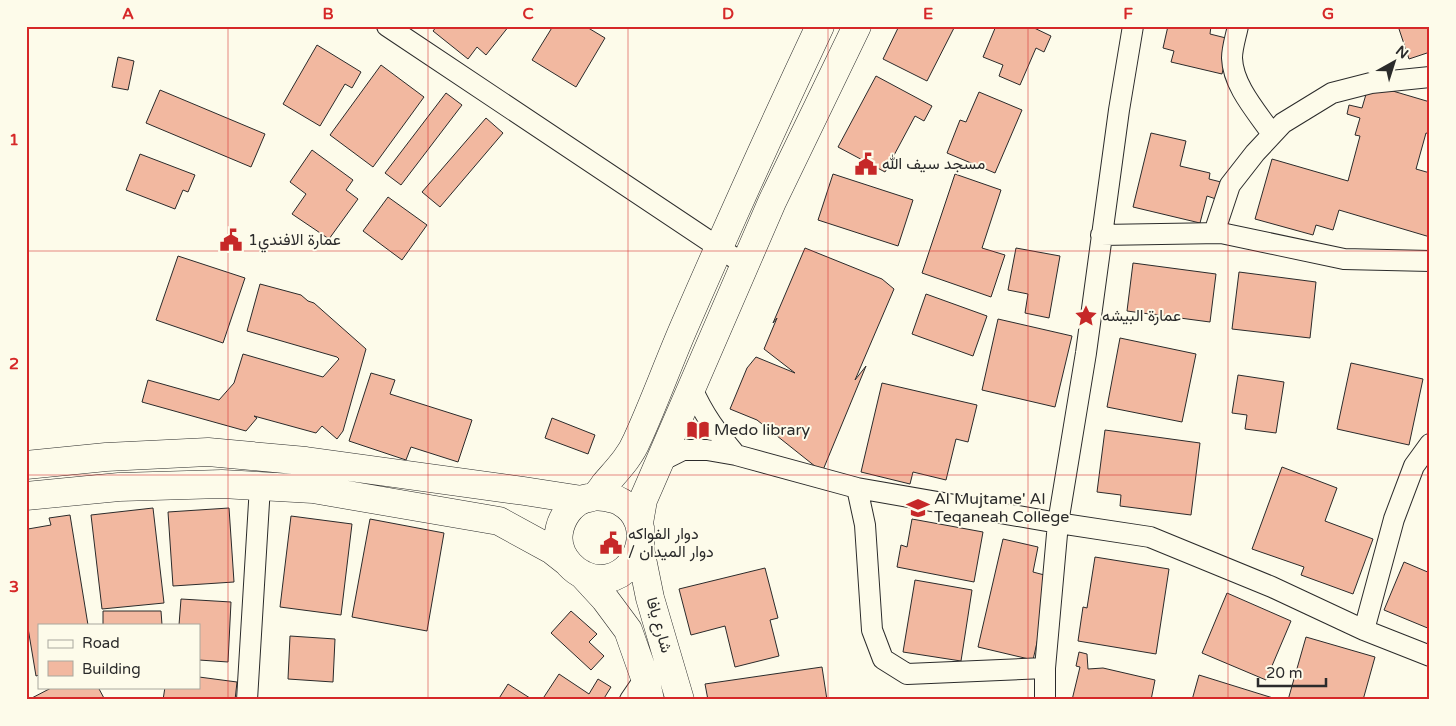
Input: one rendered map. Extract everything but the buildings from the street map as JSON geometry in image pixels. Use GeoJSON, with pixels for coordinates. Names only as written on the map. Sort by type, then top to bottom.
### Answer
{"type":"FeatureCollection","features":[{"type":"Feature","properties":{"kind":"main road"},"geometry":{"type":"LineString","coordinates":[[574,568],[560,548],[559,534],[562,520],[570,509],[588,498],[626,461],[636,442],[753,169],[820,26]]}},
{"type":"Feature","properties":{"kind":"main road"},"geometry":{"type":"LineString","coordinates":[[26,496],[120,487],[222,484],[313,489],[499,522],[552,550],[587,577],[600,579],[614,577],[634,561],[643,500],[772,202],[857,26]]}},
{"type":"Feature","properties":{"kind":"main road"},"geometry":{"type":"LineString","coordinates":[[26,465],[106,457],[208,452],[306,461],[524,491],[588,498],[609,497],[622,503],[632,511],[639,536]]}},
{"type":"Feature","properties":{"kind":"main road","name":"شارع يافا"},"geometry":{"type":"LineString","coordinates":[[639,536],[650,598],[680,700]]}},
{"type":"Feature","properties":{"kind":"main road","name":"شارع يافا"},"geometry":{"type":"LineString","coordinates":[[574,568],[605,599],[628,630],[648,689]]}},
{"type":"Feature","properties":{"kind":"street"},"geometry":{"type":"LineString","coordinates":[[1045,700],[1058,524],[1086,353],[1101,235],[1133,26]]}},
{"type":"Feature","properties":{"kind":"street"},"geometry":{"type":"LineString","coordinates":[[1238,26],[1232,57],[1236,79],[1272,134]]}},
{"type":"Feature","properties":{"kind":"street"},"geometry":{"type":"LineString","coordinates":[[394,28],[745,265]]}},
{"type":"Feature","properties":{"kind":"street"},"geometry":{"type":"LineString","coordinates":[[1214,233],[1230,184],[1254,153],[1283,123],[1332,93],[1371,83],[1430,77]]}},
{"type":"Feature","properties":{"kind":"street"},"geometry":{"type":"LineString","coordinates":[[1101,235],[1221,233],[1344,259],[1430,261]]}},
{"type":"Feature","properties":{"kind":"street"},"geometry":{"type":"LineString","coordinates":[[692,388],[713,428],[736,455]]}},
{"type":"Feature","properties":{"kind":"street"},"geometry":{"type":"LineString","coordinates":[[1364,630],[1394,519],[1414,466],[1430,444]]}},
{"type":"Feature","properties":{"kind":"street"},"geometry":{"type":"LineString","coordinates":[[659,462],[683,450],[707,450],[736,455],[857,488],[1058,524],[1150,536],[1272,587],[1364,630],[1430,656]]}},
{"type":"Feature","properties":{"kind":"street"},"geometry":{"type":"LineString","coordinates":[[247,700],[260,486]]}},
{"type":"Feature","properties":{"kind":"street"},"geometry":{"type":"LineString","coordinates":[[857,488],[865,525],[872,630],[883,658],[907,674],[1046,668]]}},
{"type":"Feature","properties":{"kind":"street"},"geometry":{"type":"LineString","coordinates":[[630,700],[648,689]]}},
{"type":"Feature","properties":{"kind":"place","name":"مسجد سيف الله"},"geometry":{"type":"Point","coordinates":[866,164]}},
{"type":"Feature","properties":{"kind":"place","name":"عمارة الافندي1"},"geometry":{"type":"Point","coordinates":[231,240]}},
{"type":"Feature","properties":{"kind":"place","name":"عمارة البيشه"},"geometry":{"type":"Point","coordinates":[1086,316]}},
{"type":"Feature","properties":{"kind":"place","name":"Medo library"},"geometry":{"type":"Point","coordinates":[698,430]}},
{"type":"Feature","properties":{"kind":"place","name":"Al Mujtame' Al Teqaneah College"},"geometry":{"type":"Point","coordinates":[918,508]}},
{"type":"Feature","properties":{"kind":"place","name":"دوار الفواكه / دوار الميدان"},"geometry":{"type":"Point","coordinates":[611,543]}}]}
